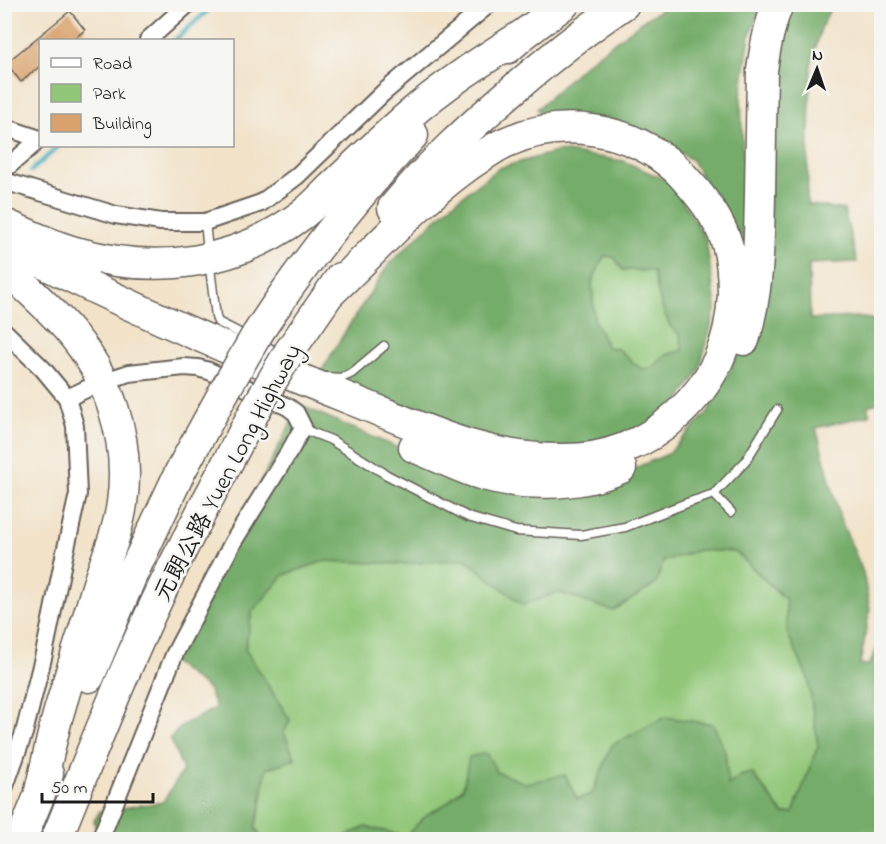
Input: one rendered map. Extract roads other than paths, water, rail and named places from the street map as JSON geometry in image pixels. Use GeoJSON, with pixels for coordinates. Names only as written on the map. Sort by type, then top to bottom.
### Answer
{"type":"FeatureCollection","features":[{"type":"Feature","properties":{"kind":"highway","name":"元朗公路 Yuen Long Highway"},"geometry":{"type":"LineString","coordinates":[[21,840],[131,577],[180,472],[256,336],[292,281],[384,166],[416,131],[524,34],[564,4]]}},
{"type":"Feature","properties":{"kind":"highway","name":"元朗公路 Yuen Long Highway"},"geometry":{"type":"LineString","coordinates":[[56,840],[96,740],[175,563],[258,405],[293,357],[358,250],[411,186],[473,124],[548,60],[624,4]]}},
{"type":"Feature","properties":{"kind":"highway"},"geometry":{"type":"LineString","coordinates":[[4,266],[227,367],[475,473],[509,481],[545,483],[580,480],[615,471],[647,456],[677,436],[703,412],[724,384],[740,352],[751,318],[756,283],[760,224],[762,70],[770,27],[778,4]]}},
{"type":"Feature","properties":{"kind":"highway"},"geometry":{"type":"LineString","coordinates":[[4,224],[78,253],[107,260],[140,263],[206,260],[254,244],[304,213],[382,139],[440,90],[524,34]]}},
{"type":"Feature","properties":{"kind":"highway"},"geometry":{"type":"LineString","coordinates":[[4,243],[44,265],[181,329],[455,442],[507,455],[564,460],[588,458],[627,447],[659,429],[691,402],[716,366],[725,345],[732,311],[732,268],[724,236],[713,213],[698,193],[667,161],[645,147],[612,133],[585,128],[557,128],[505,142],[461,170],[426,200],[330,293]]}},
{"type":"Feature","properties":{"kind":"highway"},"geometry":{"type":"LineString","coordinates":[[4,266],[67,328],[89,358],[117,416],[124,454],[123,497],[116,532],[58,716],[40,790]]}},
{"type":"Feature","properties":{"kind":"street"},"geometry":{"type":"LineString","coordinates":[[149,39],[188,4]]}},
{"type":"Feature","properties":{"kind":"street"},"geometry":{"type":"LineString","coordinates":[[4,181],[116,215],[161,222],[205,222],[261,203],[297,176],[383,93],[489,4]]}},
{"type":"Feature","properties":{"kind":"street"},"geometry":{"type":"LineString","coordinates":[[4,127],[39,139]]}},
{"type":"Feature","properties":{"kind":"street"},"geometry":{"type":"LineString","coordinates":[[4,170],[39,140]]}},
{"type":"Feature","properties":{"kind":"street"},"geometry":{"type":"LineString","coordinates":[[4,331],[43,369],[67,398],[75,426],[78,494],[44,654],[24,733],[4,789]]}},
{"type":"Feature","properties":{"kind":"street"},"geometry":{"type":"LineString","coordinates":[[100,840],[174,655],[233,542],[303,429],[299,417],[292,410],[198,368],[184,367],[129,373],[114,378]]}},
{"type":"Feature","properties":{"kind":"street"},"geometry":{"type":"LineString","coordinates":[[67,398],[97,384]]}},
{"type":"Feature","properties":{"kind":"lane"},"geometry":{"type":"LineString","coordinates":[[205,222],[208,250]]}},
{"type":"Feature","properties":{"kind":"lane"},"geometry":{"type":"LineString","coordinates":[[210,268],[218,322],[293,357]]}},
{"type":"Feature","properties":{"kind":"lane"},"geometry":{"type":"LineString","coordinates":[[317,372],[328,378],[341,378],[352,373],[384,346]]}},
{"type":"Feature","properties":{"kind":"lane"},"geometry":{"type":"LineString","coordinates":[[303,429],[331,440],[387,475],[468,517],[516,531],[581,535],[625,526],[714,494],[745,462],[777,410]]}},
{"type":"Feature","properties":{"kind":"lane"},"geometry":{"type":"LineString","coordinates":[[714,494],[731,512]]}},
{"type":"Feature","properties":{"kind":"waterway"},"geometry":{"type":"LineString","coordinates":[[176,39],[215,4]]}},
{"type":"Feature","properties":{"kind":"waterway"},"geometry":{"type":"LineString","coordinates":[[31,171],[58,147]]}}]}
